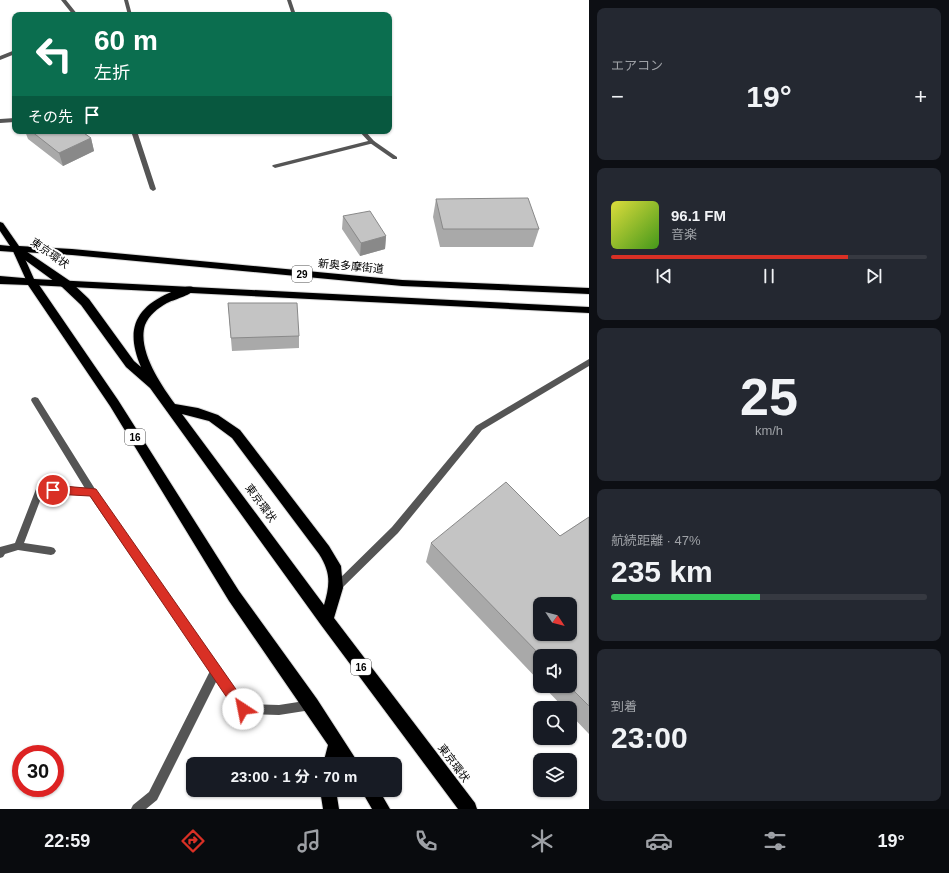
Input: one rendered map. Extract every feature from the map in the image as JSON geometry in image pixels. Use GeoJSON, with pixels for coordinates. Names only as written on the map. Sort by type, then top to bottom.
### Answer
{"type":"FeatureCollection","features":[{"type":"Feature","properties":{"kind":"highway","name":"東京環状"},"geometry":{"type":"LineString","coordinates":[[0,248],[16,249],[66,284],[85,302],[130,364],[154,385],[326,620],[469,809]]}},
{"type":"Feature","properties":{"kind":"highway"},"geometry":{"type":"LineString","coordinates":[[0,280],[31,282]]}},
{"type":"Feature","properties":{"kind":"highway","name":"16"},"geometry":{"type":"LineString","coordinates":[[31,282],[114,403],[234,596],[312,705],[346,757]]}},
{"type":"Feature","properties":{"kind":"highway"},"geometry":{"type":"LineString","coordinates":[[154,385],[139,344],[138,335],[140,323],[154,306],[178,293],[189,290]]}},
{"type":"Feature","properties":{"kind":"highway"},"geometry":{"type":"LineString","coordinates":[[171,408],[209,415],[223,423],[236,434],[324,550],[334,566],[336,588],[326,620]]}},
{"type":"Feature","properties":{"kind":"highway"},"geometry":{"type":"LineString","coordinates":[[333,757],[337,743]]}},
{"type":"Feature","properties":{"kind":"highway"},"geometry":{"type":"LineString","coordinates":[[329,797],[331,809]]}},
{"type":"Feature","properties":{"kind":"highway"},"geometry":{"type":"LineString","coordinates":[[374,797],[382,809]]}},
{"type":"Feature","properties":{"kind":"main road"},"geometry":{"type":"LineString","coordinates":[[0,225],[16,249],[31,282]]}},
{"type":"Feature","properties":{"kind":"main road","name":"新奥多摩街道"},"geometry":{"type":"LineString","coordinates":[[16,249],[72,252],[402,283],[589,291]]}},
{"type":"Feature","properties":{"kind":"main road","name":"29"},"geometry":{"type":"LineString","coordinates":[[31,282],[589,310]]}},
{"type":"Feature","properties":{"kind":"street"},"geometry":{"type":"LineString","coordinates":[[64,0],[74,12]]}},
{"type":"Feature","properties":{"kind":"street"},"geometry":{"type":"LineString","coordinates":[[126,0],[129,12]]}},
{"type":"Feature","properties":{"kind":"street"},"geometry":{"type":"LineString","coordinates":[[289,0],[293,12]]}},
{"type":"Feature","properties":{"kind":"street"},"geometry":{"type":"LineString","coordinates":[[0,58],[12,53]]}},
{"type":"Feature","properties":{"kind":"street"},"geometry":{"type":"LineString","coordinates":[[0,121],[12,120]]}},
{"type":"Feature","properties":{"kind":"street"},"geometry":{"type":"LineString","coordinates":[[135,134],[153,189]]}},
{"type":"Feature","properties":{"kind":"street"},"geometry":{"type":"LineString","coordinates":[[365,134],[372,142],[395,158]]}},
{"type":"Feature","properties":{"kind":"street"},"geometry":{"type":"LineString","coordinates":[[274,166],[372,142]]}},
{"type":"Feature","properties":{"kind":"street"},"geometry":{"type":"LineString","coordinates":[[336,588],[395,530],[479,428],[589,362]]}},
{"type":"Feature","properties":{"kind":"street"},"geometry":{"type":"LineString","coordinates":[[35,400],[92,492],[243,709],[279,710],[312,705]]}},
{"type":"Feature","properties":{"kind":"street"},"geometry":{"type":"LineString","coordinates":[[18,546],[40,489],[92,492]]}},
{"type":"Feature","properties":{"kind":"street"},"geometry":{"type":"LineString","coordinates":[[0,554],[1,551],[18,546],[51,551]]}},
{"type":"Feature","properties":{"kind":"street"},"geometry":{"type":"LineString","coordinates":[[137,809],[153,796],[216,670]]}},
{"type":"Feature","properties":{"kind":"building"},"geometry":{"type":"Polygon","coordinates":[[[35,134],[85,134],[91,138],[59,153],[35,134]]]}},
{"type":"Feature","properties":{"kind":"building"},"geometry":{"type":"Polygon","coordinates":[[[528,198],[539,229],[443,229],[436,199],[528,198]]]}},
{"type":"Feature","properties":{"kind":"building"},"geometry":{"type":"Polygon","coordinates":[[[370,211],[386,236],[361,243],[343,216],[370,211]]]}},
{"type":"Feature","properties":{"kind":"building"},"geometry":{"type":"Polygon","coordinates":[[[228,303],[297,303],[299,336],[231,338],[228,303]]]}},
{"type":"Feature","properties":{"kind":"building"},"geometry":{"type":"Polygon","coordinates":[[[506,482],[560,536],[589,517],[589,706],[576,693],[577,649],[534,649],[431,543],[506,482]]]}},
{"type":"Feature","properties":{"kind":"route"},"geometry":{"type":"LineString","coordinates":[[53,490],[92,492],[243,709]]}}]}
